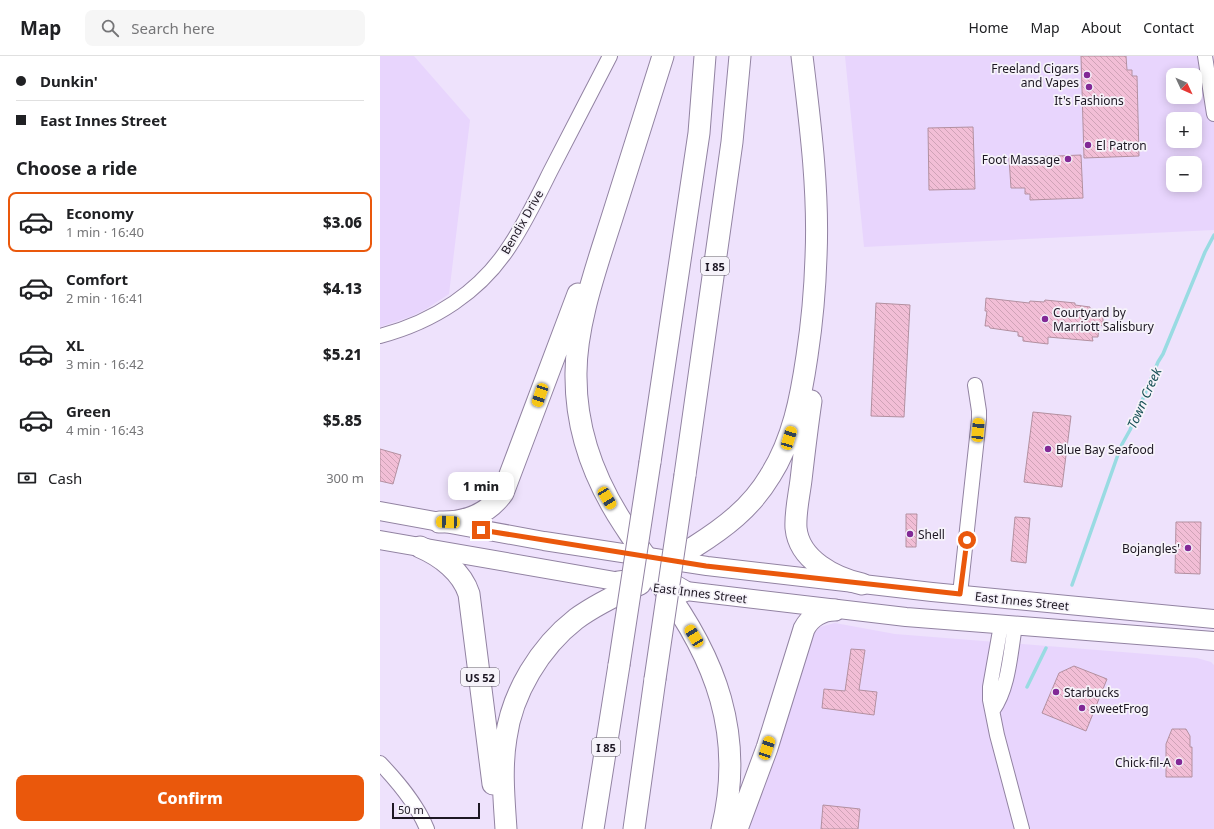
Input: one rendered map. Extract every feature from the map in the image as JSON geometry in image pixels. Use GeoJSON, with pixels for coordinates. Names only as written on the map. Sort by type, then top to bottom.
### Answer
{"type":"FeatureCollection","features":[{"type":"Feature","properties":{"kind":"highway"},"geometry":{"type":"LineString","coordinates":[[663,56],[601,252],[587,303],[577,356],[576,387],[585,439],[598,479],[619,517],[656,573],[704,655],[713,674],[722,705],[728,735],[730,772],[722,829]]}},
{"type":"Feature","properties":{"kind":"highway","name":"I 85"},"geometry":{"type":"LineString","coordinates":[[593,829],[699,133],[706,56]]}},
{"type":"Feature","properties":{"kind":"highway","name":"I 85"},"geometry":{"type":"LineString","coordinates":[[634,829],[732,142],[740,56]]}},
{"type":"Feature","properties":{"kind":"highway"},"geometry":{"type":"LineString","coordinates":[[802,56],[815,190],[818,302],[814,370],[796,528],[802,545],[816,563],[835,575],[862,584]]}},
{"type":"Feature","properties":{"kind":"highway"},"geometry":{"type":"LineString","coordinates":[[439,522],[454,522],[473,517],[491,507],[504,493],[630,159]]}},
{"type":"Feature","properties":{"kind":"highway"},"geometry":{"type":"LineString","coordinates":[[506,829],[504,773],[506,736],[514,706],[527,676],[548,646],[575,620],[592,608],[656,573],[712,536],[737,516],[759,493],[780,457],[795,418],[804,377],[811,324],[816,256]]}},
{"type":"Feature","properties":{"kind":"highway","name":"US 52"},"geometry":{"type":"LineString","coordinates":[[420,547],[432,553],[454,570],[464,582],[469,594],[498,829]]}},
{"type":"Feature","properties":{"kind":"highway"},"geometry":{"type":"LineString","coordinates":[[737,829],[767,748],[804,629],[808,622],[820,613],[827,610],[835,610]]}},
{"type":"Feature","properties":{"kind":"main road","name":"East Innes Street"},"geometry":{"type":"LineString","coordinates":[[380,511],[439,522],[656,573],[835,610],[1008,626],[1214,641]]}},
{"type":"Feature","properties":{"kind":"main road","name":"East Innes Street"},"geometry":{"type":"LineString","coordinates":[[380,540],[420,547],[656,573],[862,584],[1214,620]]}},
{"type":"Feature","properties":{"kind":"street","name":"Bendix Drive"},"geometry":{"type":"LineString","coordinates":[[380,336],[421,322],[439,313],[474,288],[500,261],[521,228],[610,56]]}},
{"type":"Feature","properties":{"kind":"street"},"geometry":{"type":"LineString","coordinates":[[1204,56],[1214,114]]}},
{"type":"Feature","properties":{"kind":"street"},"geometry":{"type":"LineString","coordinates":[[960,594],[979,419],[975,385]]}},
{"type":"Feature","properties":{"kind":"street"},"geometry":{"type":"LineString","coordinates":[[1008,626],[990,687],[990,700],[998,742],[1022,829]]}},
{"type":"Feature","properties":{"kind":"street"},"geometry":{"type":"LineString","coordinates":[[380,763],[396,779],[409,797],[427,829]]}},
{"type":"Feature","properties":{"kind":"shaded area"},"geometry":{"type":"Polygon","coordinates":[[[380,56],[414,56],[470,120],[449,294],[412,316],[380,327],[380,56]]]}},
{"type":"Feature","properties":{"kind":"shaded area"},"geometry":{"type":"Polygon","coordinates":[[[845,56],[1208,56],[1214,114],[1214,230],[864,247],[845,56]]]}},
{"type":"Feature","properties":{"kind":"shaded area"},"geometry":{"type":"Polygon","coordinates":[[[835,623],[895,634],[1197,658],[1211,662],[1214,665],[1214,829],[749,829],[812,636],[820,627],[835,623]]]}},
{"type":"Feature","properties":{"kind":"building"},"geometry":{"type":"Polygon","coordinates":[[[1081,56],[1126,56],[1127,70],[1132,70],[1132,76],[1137,76],[1139,156],[1084,158],[1081,56]]]}},
{"type":"Feature","properties":{"kind":"building"},"geometry":{"type":"Polygon","coordinates":[[[973,127],[975,189],[929,190],[928,128],[973,127]]]}},
{"type":"Feature","properties":{"kind":"building"},"geometry":{"type":"Polygon","coordinates":[[[1081,155],[1083,198],[1030,200],[1030,194],[1025,194],[1025,188],[1011,188],[1009,158],[1081,155]]]}},
{"type":"Feature","properties":{"kind":"building","name":"Courtyard by Marriott Salisbury"},"geometry":{"type":"Polygon","coordinates":[[[986,298],[1029,303],[1030,301],[1044,302],[1045,300],[1075,303],[1075,305],[1090,307],[1090,309],[1097,310],[1097,312],[1103,312],[1103,326],[1099,325],[1098,337],[1092,337],[1093,341],[1048,337],[1048,344],[1023,341],[1023,337],[1018,336],[1018,332],[985,326],[987,311],[985,311],[986,298]]]}},
{"type":"Feature","properties":{"kind":"building"},"geometry":{"type":"Polygon","coordinates":[[[876,303],[910,305],[904,417],[871,416],[876,303]]]}},
{"type":"Feature","properties":{"kind":"building","name":"Blue Bay Seafood"},"geometry":{"type":"Polygon","coordinates":[[[1033,412],[1071,416],[1062,487],[1024,482],[1033,412]]]}},
{"type":"Feature","properties":{"kind":"building"},"geometry":{"type":"Polygon","coordinates":[[[380,449],[401,455],[393,484],[380,481],[380,449]]]}},
{"type":"Feature","properties":{"kind":"building"},"geometry":{"type":"Polygon","coordinates":[[[906,514],[917,514],[916,547],[906,547],[906,514]]]}},
{"type":"Feature","properties":{"kind":"building"},"geometry":{"type":"Polygon","coordinates":[[[1015,517],[1030,518],[1026,563],[1011,561],[1015,517]]]}},
{"type":"Feature","properties":{"kind":"building","name":"Bojangles'"},"geometry":{"type":"Polygon","coordinates":[[[1176,522],[1201,522],[1200,574],[1175,573],[1176,522]]]}},
{"type":"Feature","properties":{"kind":"building"},"geometry":{"type":"Polygon","coordinates":[[[851,649],[865,650],[859,690],[877,692],[874,715],[822,708],[824,689],[845,691],[851,649]]]}},
{"type":"Feature","properties":{"kind":"building"},"geometry":{"type":"Polygon","coordinates":[[[1074,666],[1107,679],[1086,731],[1042,713],[1059,673],[1074,666]]]}},
{"type":"Feature","properties":{"kind":"building","name":"Chick-fil-A"},"geometry":{"type":"Polygon","coordinates":[[[1172,729],[1186,729],[1190,736],[1190,747],[1192,747],[1192,777],[1166,777],[1166,744],[1172,729]]]}},
{"type":"Feature","properties":{"kind":"building"},"geometry":{"type":"Polygon","coordinates":[[[823,805],[860,809],[858,829],[821,829],[823,805]]]}},
{"type":"Feature","properties":{"kind":"waterway","name":"Town Creek"},"geometry":{"type":"LineString","coordinates":[[1072,585],[1121,446],[1130,430],[1205,252],[1214,235]]}},
{"type":"Feature","properties":{"kind":"waterway","name":"Town Creek"},"geometry":{"type":"LineString","coordinates":[[1027,687],[1046,648]]}},
{"type":"Feature","properties":{"kind":"place","name":"Freeland Cigars and Vapes"},"geometry":{"type":"Point","coordinates":[1087,75]}},
{"type":"Feature","properties":{"kind":"place","name":"It's Fashions"},"geometry":{"type":"Point","coordinates":[1089,87]}},
{"type":"Feature","properties":{"kind":"place","name":"El Patron"},"geometry":{"type":"Point","coordinates":[1088,145]}},
{"type":"Feature","properties":{"kind":"place","name":"Foot Massage"},"geometry":{"type":"Point","coordinates":[1068,159]}},
{"type":"Feature","properties":{"kind":"place","name":"Courtyard by Marriott Salisbury"},"geometry":{"type":"Point","coordinates":[1045,319]}},
{"type":"Feature","properties":{"kind":"place","name":"Blue Bay Seafood"},"geometry":{"type":"Point","coordinates":[1048,449]}},
{"type":"Feature","properties":{"kind":"place","name":"Shell"},"geometry":{"type":"Point","coordinates":[910,534]}},
{"type":"Feature","properties":{"kind":"place","name":"Bojangles'"},"geometry":{"type":"Point","coordinates":[1188,548]}},
{"type":"Feature","properties":{"kind":"place","name":"Starbucks"},"geometry":{"type":"Point","coordinates":[1056,692]}},
{"type":"Feature","properties":{"kind":"place","name":"sweetFrog"},"geometry":{"type":"Point","coordinates":[1082,708]}},
{"type":"Feature","properties":{"kind":"place","name":"Chick-fil-A"},"geometry":{"type":"Point","coordinates":[1179,762]}},
{"type":"Feature","properties":{"kind":"route"},"geometry":{"type":"LineString","coordinates":[[481,530],[706,566],[846,583],[960,594],[967,540]]}}]}
